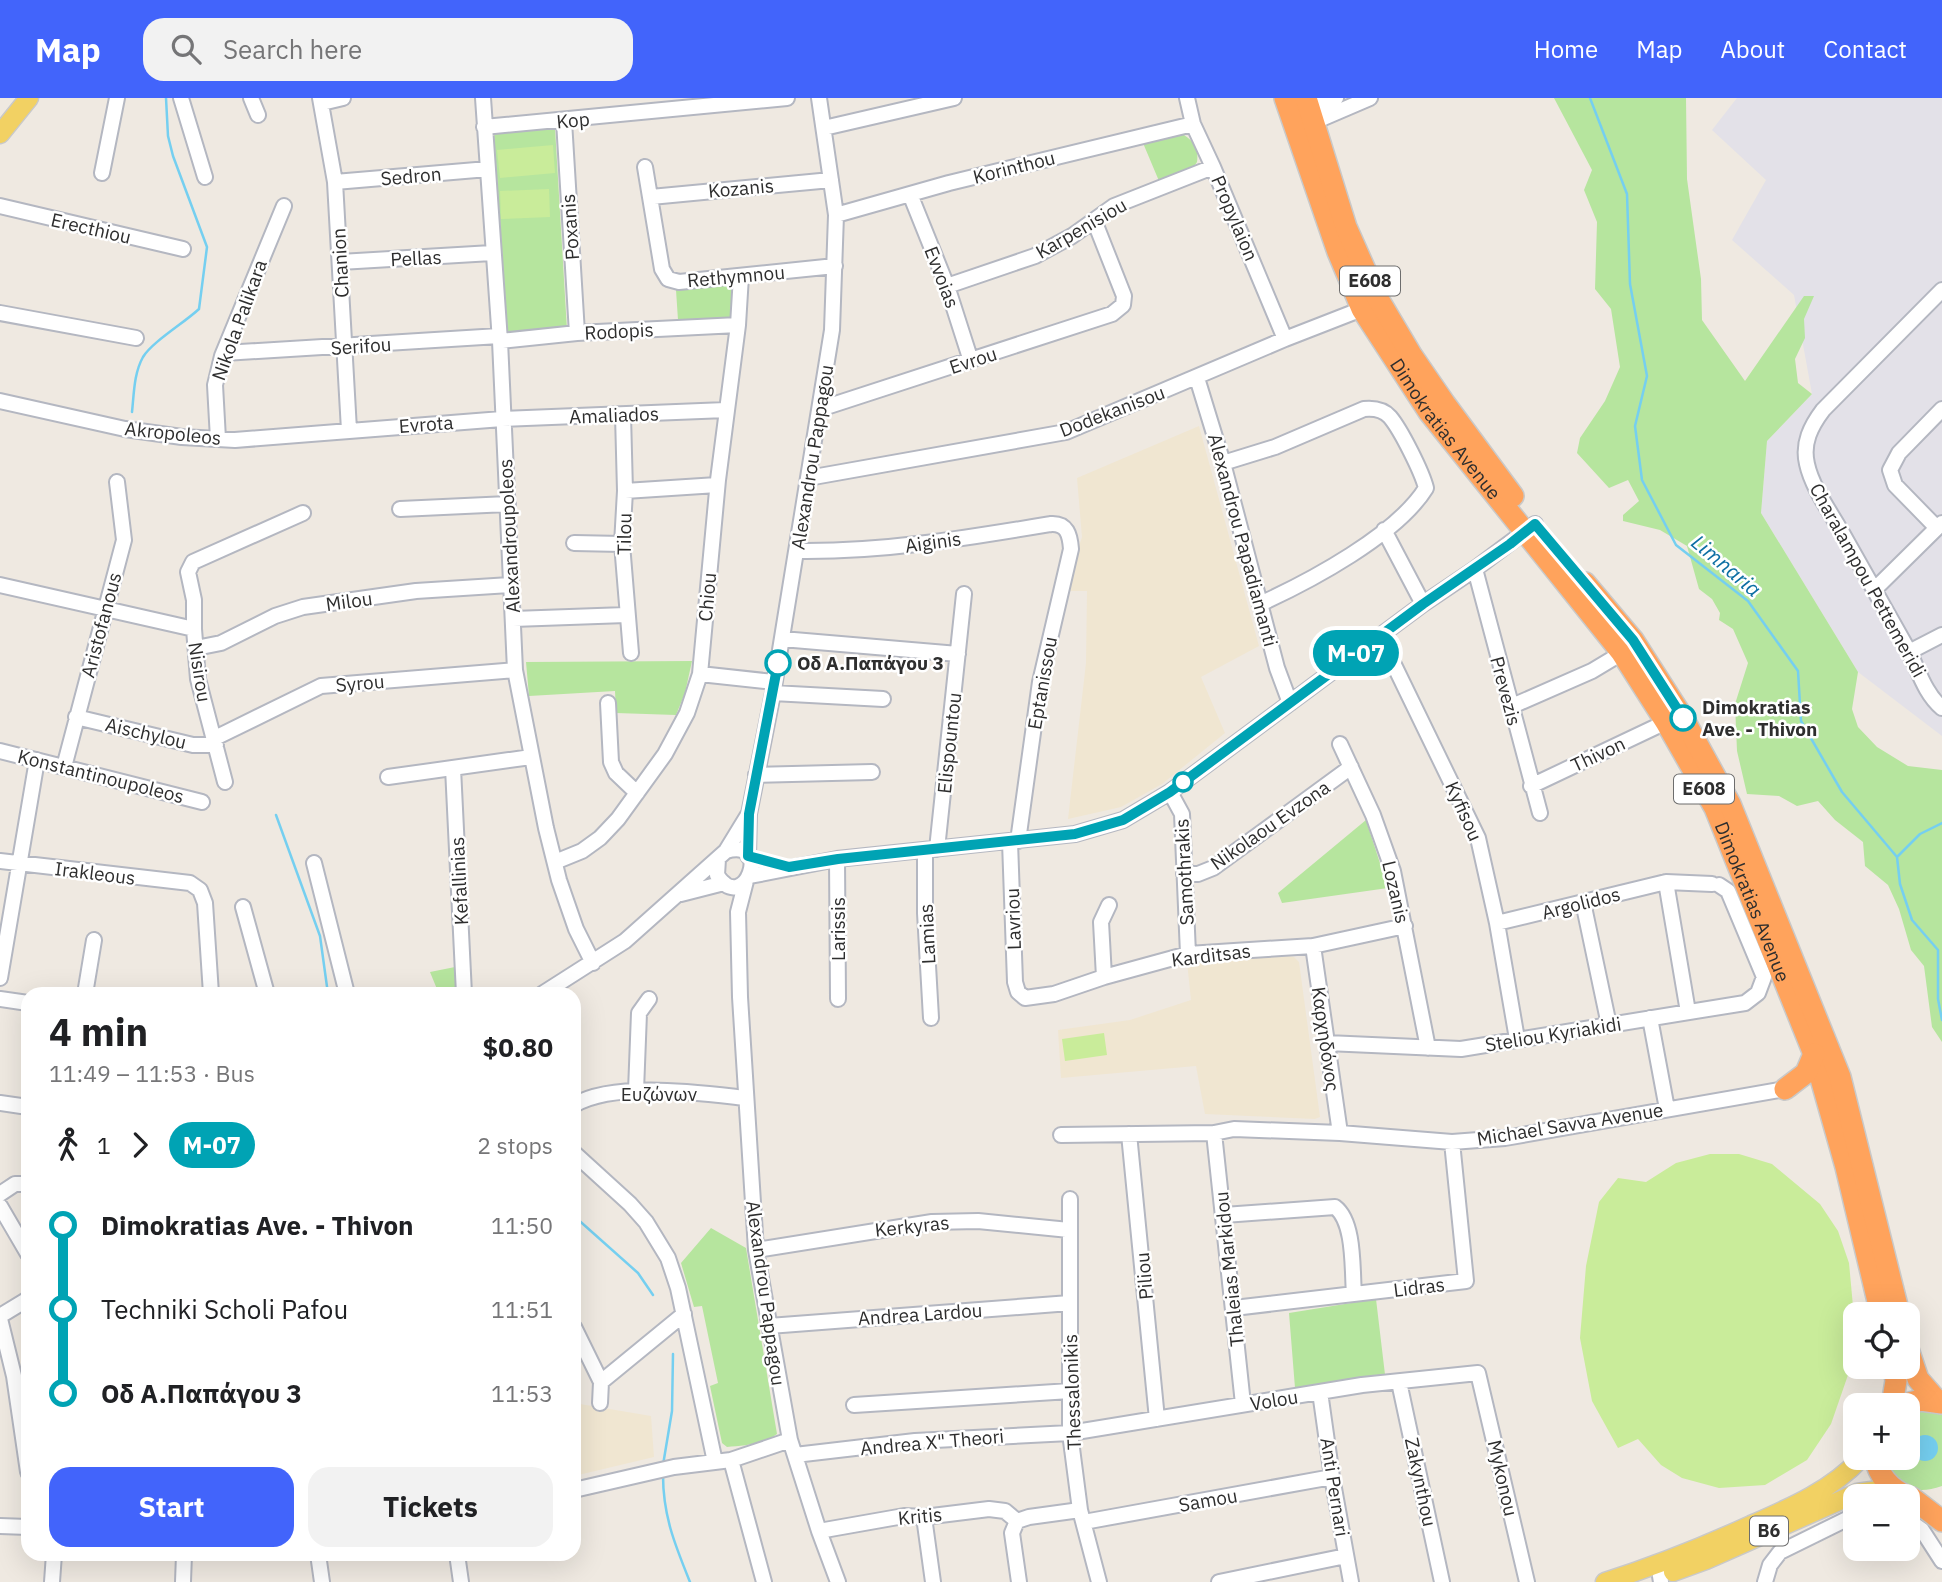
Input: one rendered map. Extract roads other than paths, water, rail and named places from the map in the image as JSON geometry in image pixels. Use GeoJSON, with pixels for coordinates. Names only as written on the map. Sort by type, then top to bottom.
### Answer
{"type":"FeatureCollection","features":[{"type":"Feature","properties":{"kind":"highway","name":"Dimokratias Avenue"},"geometry":{"type":"LineString","coordinates":[[1300,112],[1306,154],[1338,253],[1362,309],[1429,412],[1633,640],[1694,738],[1730,804],[1831,1079],[1896,1302]]}},
{"type":"Feature","properties":{"kind":"highway","name":"Dimokratias Avenue"},"geometry":{"type":"LineString","coordinates":[[1300,112],[1377,297],[1412,356],[1530,528],[1622,653],[1666,722],[1715,808],[1814,1054],[1831,1079],[1846,1167],[1878,1302]]}},
{"type":"Feature","properties":{"kind":"highway"},"geometry":{"type":"LineString","coordinates":[[1785,1089],[1807,1073],[1814,1054]]}},
{"type":"Feature","properties":{"kind":"highway"},"geometry":{"type":"LineString","coordinates":[[1918,1379],[1940,1403]]}},
{"type":"Feature","properties":{"kind":"highway"},"geometry":{"type":"LineString","coordinates":[[1920,1400],[1940,1403]]}},
{"type":"Feature","properties":{"kind":"highway"},"geometry":{"type":"LineString","coordinates":[[1880,1470],[1882,1476],[1892,1484]]}},
{"type":"Feature","properties":{"kind":"highway"},"geometry":{"type":"LineString","coordinates":[[1920,1498],[1942,1496]]}},
{"type":"Feature","properties":{"kind":"highway"},"geometry":{"type":"LineString","coordinates":[[1920,1506],[1942,1521]]}},
{"type":"Feature","properties":{"kind":"main road"},"geometry":{"type":"LineString","coordinates":[[0,134],[29,98]]}},
{"type":"Feature","properties":{"kind":"main road","name":"B6"},"geometry":{"type":"LineString","coordinates":[[1605,1582],[1679,1557],[1772,1516],[1833,1484],[1850,1470]]}},
{"type":"Feature","properties":{"kind":"main road","name":"B6"},"geometry":{"type":"LineString","coordinates":[[1655,1580],[1843,1499]]}},
{"type":"Feature","properties":{"kind":"street"},"geometry":{"type":"LineString","coordinates":[[102,173],[117,98]]}},
{"type":"Feature","properties":{"kind":"street"},"geometry":{"type":"LineString","coordinates":[[181,98],[205,177]]}},
{"type":"Feature","properties":{"kind":"street"},"geometry":{"type":"LineString","coordinates":[[251,98],[258,115]]}},
{"type":"Feature","properties":{"kind":"street"},"geometry":{"type":"LineString","coordinates":[[321,101],[343,98]]}},
{"type":"Feature","properties":{"kind":"street","name":"Alexandroupoleos"},"geometry":{"type":"LineString","coordinates":[[482,98],[499,338],[515,670],[555,862],[576,929],[593,963]]}},
{"type":"Feature","properties":{"kind":"street","name":"Kop"},"geometry":{"type":"LineString","coordinates":[[484,127],[786,98]]}},
{"type":"Feature","properties":{"kind":"street","name":"Alexandrou Pappagou"},"geometry":{"type":"LineString","coordinates":[[749,857],[749,814],[798,551],[832,330],[836,215],[819,98]]}},
{"type":"Feature","properties":{"kind":"street"},"geometry":{"type":"LineString","coordinates":[[824,128],[954,98]]}},
{"type":"Feature","properties":{"kind":"street","name":"Propylaion"},"geometry":{"type":"LineString","coordinates":[[1187,98],[1193,124],[1285,339]]}},
{"type":"Feature","properties":{"kind":"street"},"geometry":{"type":"LineString","coordinates":[[1300,112],[1336,98]]}},
{"type":"Feature","properties":{"kind":"street"},"geometry":{"type":"LineString","coordinates":[[1300,112],[1370,98]]}},
{"type":"Feature","properties":{"kind":"street","name":"Chanion"},"geometry":{"type":"LineString","coordinates":[[321,101],[335,182],[349,430]]}},
{"type":"Feature","properties":{"kind":"street","name":"Poxanis"},"geometry":{"type":"LineString","coordinates":[[564,121],[577,333]]}},
{"type":"Feature","properties":{"kind":"street","name":"Korinthou"},"geometry":{"type":"LineString","coordinates":[[836,215],[949,183],[1193,124]]}},
{"type":"Feature","properties":{"kind":"street","name":"Rethymnou"},"geometry":{"type":"LineString","coordinates":[[645,167],[662,269],[668,279],[679,282],[835,266]]}},
{"type":"Feature","properties":{"kind":"street","name":"Karpenisiou"},"geometry":{"type":"LineString","coordinates":[[947,286],[1035,256],[1064,241],[1114,206],[1213,167]]}},
{"type":"Feature","properties":{"kind":"street","name":"Sedron"},"geometry":{"type":"LineString","coordinates":[[335,182],[488,169]]}},
{"type":"Feature","properties":{"kind":"street","name":"Kozanis"},"geometry":{"type":"LineString","coordinates":[[650,197],[831,180]]}},
{"type":"Feature","properties":{"kind":"street","name":"Evvoias"},"geometry":{"type":"LineString","coordinates":[[910,194],[947,286],[971,361]]}},
{"type":"Feature","properties":{"kind":"street","name":"Erecthiou"},"geometry":{"type":"LineString","coordinates":[[0,206],[183,249]]}},
{"type":"Feature","properties":{"kind":"street","name":"Nikola Palikara"},"geometry":{"type":"LineString","coordinates":[[218,439],[215,385],[223,353],[284,206]]}},
{"type":"Feature","properties":{"kind":"street","name":"Evrou"},"geometry":{"type":"LineString","coordinates":[[820,410],[1112,314],[1123,305],[1124,296],[1094,220]]}},
{"type":"Feature","properties":{"kind":"street","name":"Pellas"},"geometry":{"type":"LineString","coordinates":[[340,262],[492,253]]}},
{"type":"Feature","properties":{"kind":"street","name":"Chiou"},"geometry":{"type":"LineString","coordinates":[[555,862],[582,851],[600,838],[618,819],[665,754],[685,718],[700,674],[741,276]]}},
{"type":"Feature","properties":{"kind":"street","name":"Charalampou Pettemeridi"},"geometry":{"type":"LineString","coordinates":[[1942,290],[1823,410],[1812,424],[1807,438],[1806,456],[1812,478],[1928,691],[1942,708]]}},
{"type":"Feature","properties":{"kind":"street","name":"Dodekanisou"},"geometry":{"type":"LineString","coordinates":[[808,478],[1066,432],[1362,309]]}},
{"type":"Feature","properties":{"kind":"street"},"geometry":{"type":"LineString","coordinates":[[0,313],[136,338]]}},
{"type":"Feature","properties":{"kind":"street","name":"Rodopis"},"geometry":{"type":"LineString","coordinates":[[499,338],[738,324]]}},
{"type":"Feature","properties":{"kind":"street","name":"Serifou"},"geometry":{"type":"LineString","coordinates":[[223,353],[499,338]]}},
{"type":"Feature","properties":{"kind":"street","name":"Alexandrou Papadiamanti"},"geometry":{"type":"LineString","coordinates":[[1197,377],[1223,463],[1277,667],[1290,703]]}},
{"type":"Feature","properties":{"kind":"street","name":"Akropoleos"},"geometry":{"type":"LineString","coordinates":[[0,401],[125,429],[182,437],[243,439],[349,430]]}},
{"type":"Feature","properties":{"kind":"street"},"geometry":{"type":"LineString","coordinates":[[1223,463],[1275,447],[1364,408],[1376,408],[1389,415],[1423,477],[1426,488],[1418,501],[1342,561],[1299,586],[1260,604]]}},
{"type":"Feature","properties":{"kind":"street"},"geometry":{"type":"LineString","coordinates":[[1874,590],[1940,526],[1895,485],[1890,470],[1899,453],[1942,409]]}},
{"type":"Feature","properties":{"kind":"street","name":"Amaliados"},"geometry":{"type":"LineString","coordinates":[[502,419],[726,410]]}},
{"type":"Feature","properties":{"kind":"street","name":"Tilou"},"geometry":{"type":"LineString","coordinates":[[622,415],[625,491],[622,544],[631,653]]}},
{"type":"Feature","properties":{"kind":"street","name":"Evrota"},"geometry":{"type":"LineString","coordinates":[[349,430],[502,419]]}},
{"type":"Feature","properties":{"kind":"street","name":"Aristofanous"},"geometry":{"type":"LineString","coordinates":[[64,767],[124,540],[117,482]]}},
{"type":"Feature","properties":{"kind":"street"},"geometry":{"type":"LineString","coordinates":[[625,491],[718,485]]}},
{"type":"Feature","properties":{"kind":"street"},"geometry":{"type":"LineString","coordinates":[[400,509],[508,504]]}},
{"type":"Feature","properties":{"kind":"street","name":"Nisirou"},"geometry":{"type":"LineString","coordinates":[[225,782],[198,679],[194,600],[188,572],[193,562],[303,513]]}},
{"type":"Feature","properties":{"kind":"street","name":"Aiginis"},"geometry":{"type":"LineString","coordinates":[[798,551],[883,549],[1057,523],[1065,528]]}},
{"type":"Feature","properties":{"kind":"street","name":"Eptanissou"},"geometry":{"type":"LineString","coordinates":[[1014,841],[1040,682],[1071,548],[1070,536],[1065,528]]}},
{"type":"Feature","properties":{"kind":"street"},"geometry":{"type":"LineString","coordinates":[[678,895],[703,887],[725,884],[737,886],[748,879],[789,867],[838,859],[1075,834],[1123,820],[1170,792],[1530,528]]}},
{"type":"Feature","properties":{"kind":"street"},"geometry":{"type":"LineString","coordinates":[[1384,530],[1423,604]]}},
{"type":"Feature","properties":{"kind":"street"},"geometry":{"type":"LineString","coordinates":[[574,543],[622,544]]}},
{"type":"Feature","properties":{"kind":"street","name":"Prevezis"},"geometry":{"type":"LineString","coordinates":[[1475,569],[1539,813]]}},
{"type":"Feature","properties":{"kind":"street"},"geometry":{"type":"LineString","coordinates":[[0,585],[194,629]]}},
{"type":"Feature","properties":{"kind":"street","name":"Milou"},"geometry":{"type":"LineString","coordinates":[[196,648],[221,643],[275,615],[303,607],[416,592],[510,585]]}},
{"type":"Feature","properties":{"kind":"street","name":"Elispountou"},"geometry":{"type":"LineString","coordinates":[[931,850],[964,594]]}},
{"type":"Feature","properties":{"kind":"street"},"geometry":{"type":"LineString","coordinates":[[513,619],[626,614]]}},
{"type":"Feature","properties":{"kind":"street"},"geometry":{"type":"LineString","coordinates":[[1909,652],[1942,635]]}},
{"type":"Feature","properties":{"kind":"street","name":"Kyfisou"},"geometry":{"type":"LineString","coordinates":[[1380,636],[1478,838],[1497,923],[1517,1039]]}},
{"type":"Feature","properties":{"kind":"street"},"geometry":{"type":"LineString","coordinates":[[782,639],[958,654]]}},
{"type":"Feature","properties":{"kind":"street"},"geometry":{"type":"LineString","coordinates":[[1510,707],[1592,671],[1622,653]]}},
{"type":"Feature","properties":{"kind":"street","name":"Syrou"},"geometry":{"type":"LineString","coordinates":[[216,741],[321,686],[515,670]]}},
{"type":"Feature","properties":{"kind":"street"},"geometry":{"type":"LineString","coordinates":[[700,674],[774,688],[883,699]]}},
{"type":"Feature","properties":{"kind":"street"},"geometry":{"type":"LineString","coordinates":[[608,703],[611,762],[616,773],[637,793]]}},
{"type":"Feature","properties":{"kind":"street","name":"Aischylou"},"geometry":{"type":"LineString","coordinates":[[76,717],[192,745],[216,741]]}},
{"type":"Feature","properties":{"kind":"street","name":"Thivon"},"geometry":{"type":"LineString","coordinates":[[1531,786],[1666,722]]}},
{"type":"Feature","properties":{"kind":"street","name":"Lozanis"},"geometry":{"type":"LineString","coordinates":[[1340,744],[1384,842],[1405,926],[1428,1048]]}},
{"type":"Feature","properties":{"kind":"street","name":"Konstantinoupoleos"},"geometry":{"type":"LineString","coordinates":[[0,751],[202,802]]}},
{"type":"Feature","properties":{"kind":"street"},"geometry":{"type":"LineString","coordinates":[[388,778],[531,757]]}},
{"type":"Feature","properties":{"kind":"street"},"geometry":{"type":"LineString","coordinates":[[0,978],[37,760]]}},
{"type":"Feature","properties":{"kind":"street","name":"Nikolaou Evzona"},"geometry":{"type":"LineString","coordinates":[[1184,874],[1198,874],[1213,868],[1351,767]]}},
{"type":"Feature","properties":{"kind":"street","name":"Kefallinias"},"geometry":{"type":"LineString","coordinates":[[453,768],[464,987]]}},
{"type":"Feature","properties":{"kind":"street"},"geometry":{"type":"LineString","coordinates":[[756,775],[873,772]]}},
{"type":"Feature","properties":{"kind":"street","name":"Samothrakis"},"geometry":{"type":"LineString","coordinates":[[1170,792],[1182,814],[1188,954]]}},
{"type":"Feature","properties":{"kind":"street","name":"Alexandrou Pappagou"},"geometry":{"type":"LineString","coordinates":[[722,855],[749,814]]}},
{"type":"Feature","properties":{"kind":"street","name":"Lavriou"},"geometry":{"type":"LineString","coordinates":[[1014,841],[1015,982],[1020,995]]}},
{"type":"Feature","properties":{"kind":"street"},"geometry":{"type":"LineString","coordinates":[[554,987],[625,941],[722,855],[740,850],[749,857],[789,867]]}},
{"type":"Feature","properties":{"kind":"street","name":"Lamias"},"geometry":{"type":"LineString","coordinates":[[931,850],[925,913],[931,1018]]}},
{"type":"Feature","properties":{"kind":"street"},"geometry":{"type":"LineString","coordinates":[[722,855],[717,875],[725,884]]}},
{"type":"Feature","properties":{"kind":"street"},"geometry":{"type":"LineString","coordinates":[[748,879],[752,865],[749,857]]}},
{"type":"Feature","properties":{"kind":"street","name":"Larissis"},"geometry":{"type":"LineString","coordinates":[[838,859],[838,999]]}},
{"type":"Feature","properties":{"kind":"street","name":"Irakleous"},"geometry":{"type":"LineString","coordinates":[[0,861],[190,883],[200,890],[205,903],[211,987]]}},
{"type":"Feature","properties":{"kind":"street"},"geometry":{"type":"LineString","coordinates":[[314,863],[345,987]]}},
{"type":"Feature","properties":{"kind":"street","name":"Alexandrou Pappagou"},"geometry":{"type":"LineString","coordinates":[[748,879],[738,912],[755,1250],[790,1440],[818,1531],[838,1582]]}},
{"type":"Feature","properties":{"kind":"street"},"geometry":{"type":"LineString","coordinates":[[1666,882],[1688,1012]]}},
{"type":"Feature","properties":{"kind":"street","name":"Argolidos"},"geometry":{"type":"LineString","coordinates":[[1497,923],[1666,882],[1719,886],[1764,977]]}},
{"type":"Feature","properties":{"kind":"street","name":"Alexandrou Pappagou"},"geometry":{"type":"LineString","coordinates":[[725,884],[738,912]]}},
{"type":"Feature","properties":{"kind":"street"},"geometry":{"type":"LineString","coordinates":[[1583,902],[1609,1025]]}},
{"type":"Feature","properties":{"kind":"street"},"geometry":{"type":"LineString","coordinates":[[1104,977],[1101,922],[1109,905]]}},
{"type":"Feature","properties":{"kind":"street"},"geometry":{"type":"LineString","coordinates":[[243,907],[265,987]]}},
{"type":"Feature","properties":{"kind":"street","name":"Karditsas"},"geometry":{"type":"LineString","coordinates":[[1020,995],[1031,998],[1054,994],[1188,954],[1313,946],[1405,926]]}},
{"type":"Feature","properties":{"kind":"street"},"geometry":{"type":"LineString","coordinates":[[86,987],[94,940]]}},
{"type":"Feature","properties":{"kind":"street","name":"Καρχηδόνος"},"geometry":{"type":"LineString","coordinates":[[1313,946],[1340,1133]]}},
{"type":"Feature","properties":{"kind":"street","name":"Steliou Kyriakidi"},"geometry":{"type":"LineString","coordinates":[[1326,1042],[1461,1049],[1745,1003],[1758,993],[1763,986],[1764,977]]}},
{"type":"Feature","properties":{"kind":"street"},"geometry":{"type":"LineString","coordinates":[[0,999],[21,1002]]}},
{"type":"Feature","properties":{"kind":"street"},"geometry":{"type":"LineString","coordinates":[[636,1091],[639,1013],[649,999]]}},
{"type":"Feature","properties":{"kind":"street"},"geometry":{"type":"LineString","coordinates":[[1650,1018],[1667,1109]]}},
{"type":"Feature","properties":{"kind":"street","name":"Michael Savva Avenue"},"geometry":{"type":"LineString","coordinates":[[1061,1135],[1214,1133],[1234,1129],[1340,1133],[1452,1142],[1505,1138],[1831,1079]]}},
{"type":"Feature","properties":{"kind":"street","name":"Ευζώνων"},"geometry":{"type":"LineString","coordinates":[[581,1103],[606,1095],[636,1091],[746,1098]]}},
{"type":"Feature","properties":{"kind":"street"},"geometry":{"type":"LineString","coordinates":[[0,1103],[21,1106]]}},
{"type":"Feature","properties":{"kind":"street","name":"Piliou"},"geometry":{"type":"LineString","coordinates":[[1129,1133],[1157,1419]]}},
{"type":"Feature","properties":{"kind":"street","name":"Thaleias Markidou"},"geometry":{"type":"LineString","coordinates":[[1214,1133],[1242,1405]]}},
{"type":"Feature","properties":{"kind":"street","name":"Lidras"},"geometry":{"type":"LineString","coordinates":[[1234,1308],[1466,1281],[1452,1142]]}},
{"type":"Feature","properties":{"kind":"street"},"geometry":{"type":"LineString","coordinates":[[581,1159],[646,1222],[668,1258],[684,1314],[715,1462]]}},
{"type":"Feature","properties":{"kind":"street"},"geometry":{"type":"LineString","coordinates":[[0,1194],[15,1184],[21,1184]]}},
{"type":"Feature","properties":{"kind":"street","name":"Thessalonikis"},"geometry":{"type":"LineString","coordinates":[[1070,1199],[1070,1433],[1082,1516],[1099,1582]]}},
{"type":"Feature","properties":{"kind":"street"},"geometry":{"type":"LineString","coordinates":[[0,1206],[21,1242]]}},
{"type":"Feature","properties":{"kind":"street"},"geometry":{"type":"LineString","coordinates":[[1224,1215],[1335,1207],[1342,1213],[1348,1226],[1354,1294]]}},
{"type":"Feature","properties":{"kind":"street","name":"Kerkyras"},"geometry":{"type":"LineString","coordinates":[[755,1250],[893,1226],[932,1222],[978,1221],[1069,1230]]}},
{"type":"Feature","properties":{"kind":"street","name":"Andrea Lardou"},"geometry":{"type":"LineString","coordinates":[[769,1326],[1070,1303]]}},
{"type":"Feature","properties":{"kind":"street"},"geometry":{"type":"LineString","coordinates":[[21,1304],[0,1318],[14,1376],[21,1424]]}},
{"type":"Feature","properties":{"kind":"street"},"geometry":{"type":"LineString","coordinates":[[601,1382],[684,1314]]}},
{"type":"Feature","properties":{"kind":"street"},"geometry":{"type":"LineString","coordinates":[[581,1341],[601,1382],[600,1403]]}},
{"type":"Feature","properties":{"kind":"street","name":"Volou"},"geometry":{"type":"LineString","coordinates":[[1070,1433],[1320,1392],[1478,1373]]}},
{"type":"Feature","properties":{"kind":"street","name":"Mykonou"},"geometry":{"type":"LineString","coordinates":[[1478,1373],[1527,1582]]}},
{"type":"Feature","properties":{"kind":"street","name":"Zakynthou"},"geometry":{"type":"LineString","coordinates":[[1399,1382],[1443,1582]]}},
{"type":"Feature","properties":{"kind":"street"},"geometry":{"type":"LineString","coordinates":[[855,1405],[1070,1391]]}},
{"type":"Feature","properties":{"kind":"street","name":"Anti Pernari"},"geometry":{"type":"LineString","coordinates":[[1320,1392],[1351,1582]]}},
{"type":"Feature","properties":{"kind":"street","name":"Andrea X\" Theori"},"geometry":{"type":"LineString","coordinates":[[795,1455],[915,1441],[1070,1433]]}},
{"type":"Feature","properties":{"kind":"street"},"geometry":{"type":"LineString","coordinates":[[581,1488],[674,1467],[731,1460],[790,1440]]}},
{"type":"Feature","properties":{"kind":"street"},"geometry":{"type":"LineString","coordinates":[[731,1460],[764,1582]]}},
{"type":"Feature","properties":{"kind":"street","name":"Samou"},"geometry":{"type":"LineString","coordinates":[[1017,1521],[1029,1517],[1082,1516],[1332,1477]]}},
{"type":"Feature","properties":{"kind":"street","name":"Kritis"},"geometry":{"type":"LineString","coordinates":[[818,1531],[904,1516],[924,1517],[989,1508],[1004,1511],[1017,1521]]}},
{"type":"Feature","properties":{"kind":"street"},"geometry":{"type":"LineString","coordinates":[[924,1517],[933,1582]]}},
{"type":"Feature","properties":{"kind":"street"},"geometry":{"type":"LineString","coordinates":[[1017,1521],[1012,1533],[1019,1582]]}},
{"type":"Feature","properties":{"kind":"street"},"geometry":{"type":"LineString","coordinates":[[1765,1582],[1770,1564],[1780,1552],[1843,1521]]}},
{"type":"Feature","properties":{"kind":"street"},"geometry":{"type":"LineString","coordinates":[[0,1526],[21,1527]]}},
{"type":"Feature","properties":{"kind":"street"},"geometry":{"type":"LineString","coordinates":[[1920,1529],[1942,1561]]}},
{"type":"Feature","properties":{"kind":"street"},"geometry":{"type":"LineString","coordinates":[[1219,1582],[1346,1556]]}},
{"type":"Feature","properties":{"kind":"street"},"geometry":{"type":"LineString","coordinates":[[52,1582],[54,1561]]}},
{"type":"Feature","properties":{"kind":"street"},"geometry":{"type":"LineString","coordinates":[[183,1582],[184,1561]]}},
{"type":"Feature","properties":{"kind":"street"},"geometry":{"type":"LineString","coordinates":[[319,1561],[322,1582]]}},
{"type":"Feature","properties":{"kind":"street"},"geometry":{"type":"LineString","coordinates":[[458,1561],[461,1582]]}},
{"type":"Feature","properties":{"kind":"water"},"geometry":{"type":"Polygon","coordinates":[[[1920,1436],[1930,1436],[1937,1443],[1934,1457],[1920,1460],[1920,1436]]]}},
{"type":"Feature","properties":{"kind":"waterway"},"geometry":{"type":"LineString","coordinates":[[132,412],[136,376],[143,357],[153,345],[199,309],[207,247],[173,156],[168,136],[166,98]]}},
{"type":"Feature","properties":{"kind":"waterway","name":"Limnaria"},"geometry":{"type":"LineString","coordinates":[[1590,98],[1627,194],[1630,284],[1647,376],[1635,426],[1642,480],[1676,545],[1748,601],[1798,671],[1801,721],[1842,792],[1897,857],[1900,884],[1912,920],[1938,950],[1938,999],[1942,1020]]}},
{"type":"Feature","properties":{"kind":"waterway"},"geometry":{"type":"LineString","coordinates":[[276,815],[320,936],[327,987]]}},
{"type":"Feature","properties":{"kind":"waterway"},"geometry":{"type":"LineString","coordinates":[[1898,856],[1920,834],[1942,823]]}},
{"type":"Feature","properties":{"kind":"waterway"},"geometry":{"type":"LineString","coordinates":[[581,1222],[638,1273],[653,1295]]}},
{"type":"Feature","properties":{"kind":"waterway"},"geometry":{"type":"LineString","coordinates":[[663,1465],[672,1411],[673,1354]]}},
{"type":"Feature","properties":{"kind":"waterway"},"geometry":{"type":"LineString","coordinates":[[663,1475],[668,1517],[690,1582]]}},
{"type":"Feature","properties":{"kind":"place","name":"Οδ Α.Παπάγου 3"},"geometry":{"type":"Point","coordinates":[778,663]}},
{"type":"Feature","properties":{"kind":"place","name":"Dimokratias Ave. - Thivon"},"geometry":{"type":"Point","coordinates":[1683,718]}}]}
